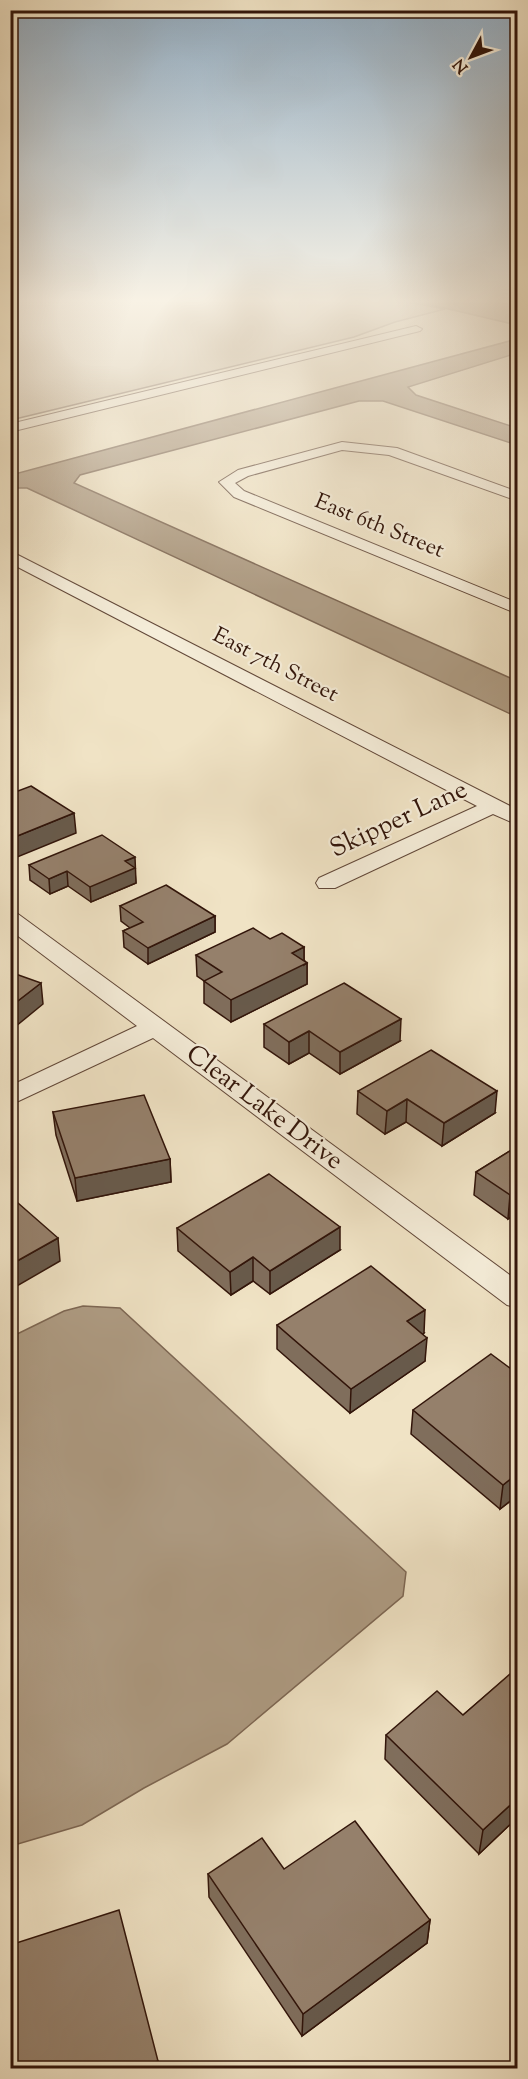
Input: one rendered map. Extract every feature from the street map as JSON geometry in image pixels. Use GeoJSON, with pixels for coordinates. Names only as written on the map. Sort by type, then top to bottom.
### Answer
{"type":"FeatureCollection","features":[{"type":"Feature","properties":{"kind":"street"},"geometry":{"type":"LineString","coordinates":[[10,428],[141,396]]}},
{"type":"Feature","properties":{"kind":"street","name":"East 6th Street"},"geometry":{"type":"LineString","coordinates":[[518,497],[392,451],[342,446],[243,473],[226,482],[239,494],[518,609]]}},
{"type":"Feature","properties":{"kind":"street","name":"East 7th Street"},"geometry":{"type":"LineString","coordinates":[[10,556],[518,819]]}},
{"type":"Feature","properties":{"kind":"street","name":"Skipper Lane"},"geometry":{"type":"LineString","coordinates":[[327,883],[493,806]]}},
{"type":"Feature","properties":{"kind":"street","name":"Clear Lake Drive"},"geometry":{"type":"LineString","coordinates":[[10,919],[518,1297]]}},
{"type":"Feature","properties":{"kind":"street"},"geometry":{"type":"LineString","coordinates":[[10,1097],[155,1027]]}},
{"type":"Feature","properties":{"kind":"shaded area"},"geometry":{"type":"Polygon","coordinates":[[[11,396],[110,396],[11,420],[11,396]]]}},
{"type":"Feature","properties":{"kind":"shaded area"},"geometry":{"type":"Polygon","coordinates":[[[305,396],[419,396],[517,428],[517,445],[383,401],[359,401],[80,475],[74,483],[517,681],[517,717],[27,488],[11,488],[11,475],[305,396]]]}},
{"type":"Feature","properties":{"kind":"shaded area"},"geometry":{"type":"Polygon","coordinates":[[[83,1306],[120,1308],[406,1572],[403,1596],[227,1744],[144,1788],[82,1825],[11,1846],[11,1337],[64,1311],[83,1306]]]}},
{"type":"Feature","properties":{"kind":"building"},"geometry":{"type":"Polygon","coordinates":[[[31,786],[74,813],[10,839],[10,794],[31,786]]]}},
{"type":"Feature","properties":{"kind":"building"},"geometry":{"type":"Polygon","coordinates":[[[102,835],[135,857],[125,861],[135,868],[90,887],[67,871],[49,879],[29,865],[102,835]]]}},
{"type":"Feature","properties":{"kind":"building"},"geometry":{"type":"Polygon","coordinates":[[[166,885],[215,916],[148,948],[123,931],[143,922],[120,906],[166,885]]]}},
{"type":"Feature","properties":{"kind":"building"},"geometry":{"type":"Polygon","coordinates":[[[253,928],[270,939],[282,933],[304,947],[292,953],[307,963],[231,1000],[204,981],[222,972],[196,955],[253,928]]]}},
{"type":"Feature","properties":{"kind":"building"},"geometry":{"type":"Polygon","coordinates":[[[10,972],[41,983],[10,1007],[10,972]]]}},
{"type":"Feature","properties":{"kind":"building"},"geometry":{"type":"Polygon","coordinates":[[[344,983],[401,1019],[340,1052],[309,1031],[289,1042],[264,1024],[344,983]]]}},
{"type":"Feature","properties":{"kind":"building"},"geometry":{"type":"Polygon","coordinates":[[[431,1050],[497,1091],[444,1123],[407,1099],[387,1111],[358,1091],[431,1050]]]}},
{"type":"Feature","properties":{"kind":"building"},"geometry":{"type":"Polygon","coordinates":[[[144,1095],[170,1159],[75,1178],[53,1112],[144,1095]]]}},
{"type":"Feature","properties":{"kind":"building"},"geometry":{"type":"Polygon","coordinates":[[[518,1146],[518,1191],[510,1195],[476,1172],[518,1146]]]}},
{"type":"Feature","properties":{"kind":"building"},"geometry":{"type":"Polygon","coordinates":[[[269,1174],[340,1227],[270,1271],[253,1257],[230,1272],[177,1228],[269,1174]]]}},
{"type":"Feature","properties":{"kind":"building"},"geometry":{"type":"Polygon","coordinates":[[[10,1196],[58,1238],[10,1265],[10,1196]]]}},
{"type":"Feature","properties":{"kind":"building"},"geometry":{"type":"Polygon","coordinates":[[[371,1266],[425,1310],[407,1321],[427,1338],[351,1389],[277,1325],[371,1266]]]}},
{"type":"Feature","properties":{"kind":"building"},"geometry":{"type":"Polygon","coordinates":[[[491,1354],[518,1374],[518,1473],[503,1485],[413,1410],[491,1354]]]}},
{"type":"Feature","properties":{"kind":"building"},"geometry":{"type":"Polygon","coordinates":[[[517,1668],[518,1798],[483,1830],[386,1735],[437,1691],[463,1715],[517,1668]]]}},
{"type":"Feature","properties":{"kind":"building"},"geometry":{"type":"Polygon","coordinates":[[[355,1821],[430,1920],[303,2014],[208,1874],[262,1838],[284,1869],[355,1821]]]}},
{"type":"Feature","properties":{"kind":"building"},"geometry":{"type":"Polygon","coordinates":[[[119,1910],[158,2061],[136,2068],[10,2068],[10,1945],[119,1910]]]}}]}
